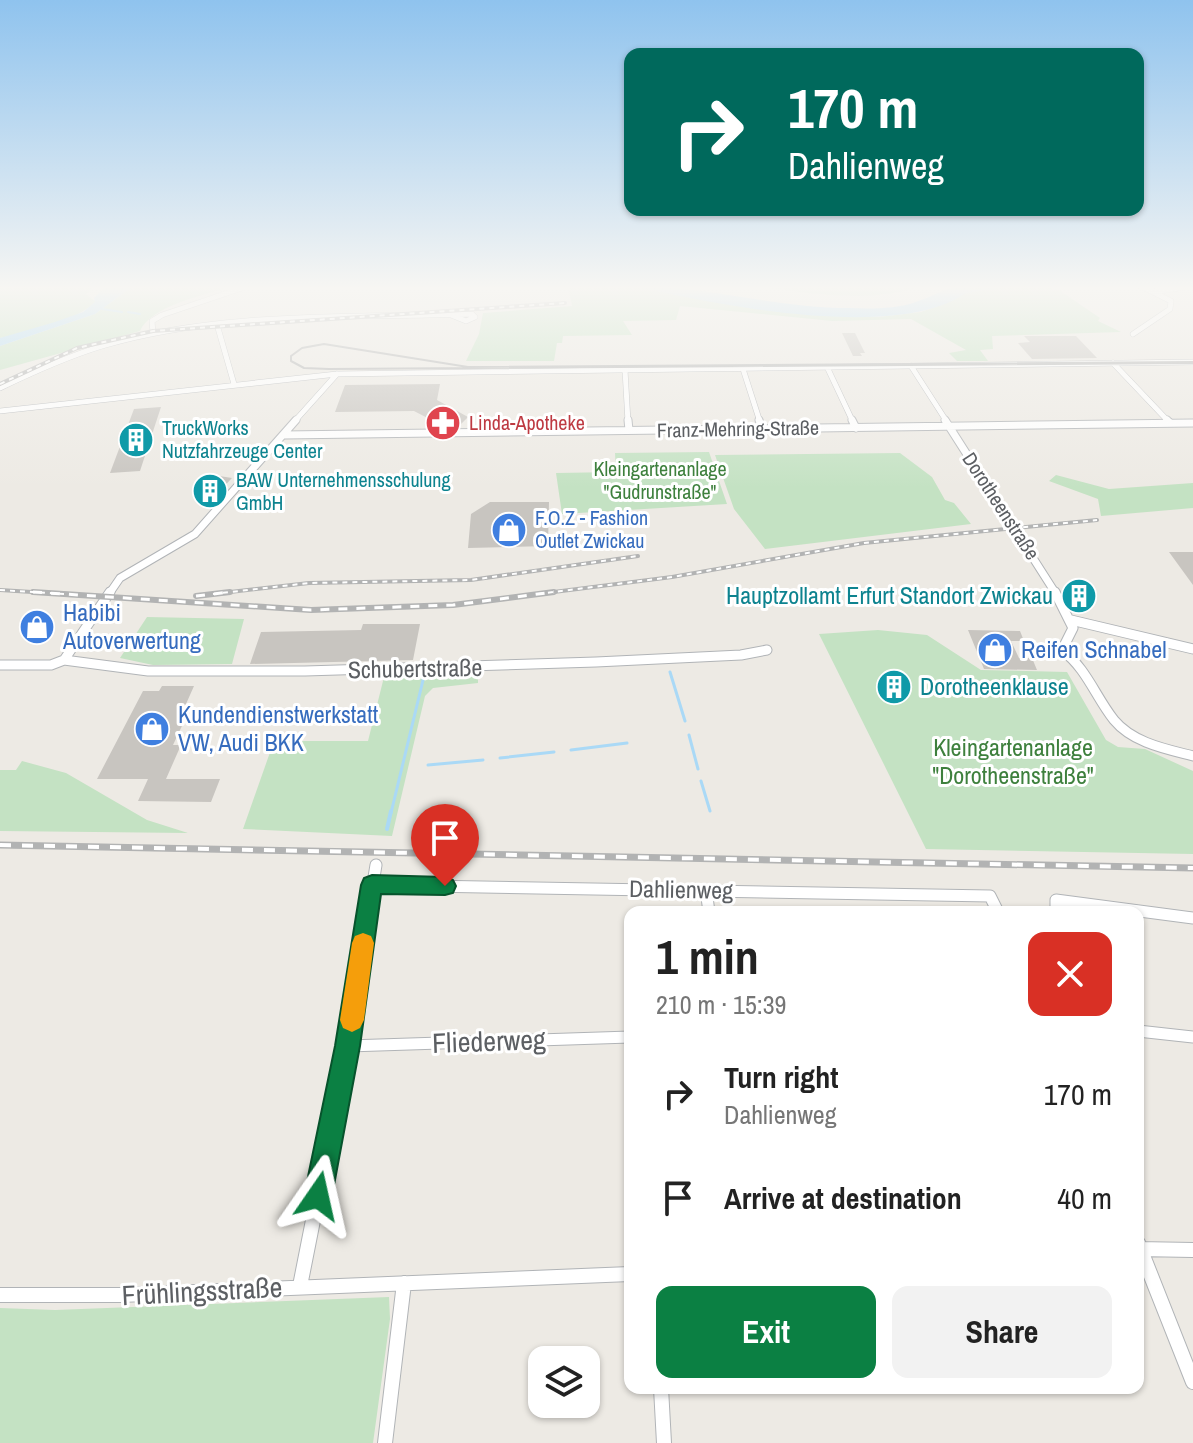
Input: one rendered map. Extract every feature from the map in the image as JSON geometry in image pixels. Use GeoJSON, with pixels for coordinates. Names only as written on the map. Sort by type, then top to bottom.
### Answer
{"type":"FeatureCollection","features":[{"type":"Feature","properties":{"kind":"street"},"geometry":{"type":"LineString","coordinates":[[0,388],[77,353]]}},
{"type":"Feature","properties":{"kind":"street"},"geometry":{"type":"LineString","coordinates":[[225,353],[234,384]]}},
{"type":"Feature","properties":{"kind":"street"},"geometry":{"type":"LineString","coordinates":[[0,411],[337,374],[1113,363],[1193,365]]}},
{"type":"Feature","properties":{"kind":"street"},"geometry":{"type":"LineString","coordinates":[[1113,363],[1170,423]]}},
{"type":"Feature","properties":{"kind":"street"},"geometry":{"type":"LineString","coordinates":[[775,368],[911,366]]}},
{"type":"Feature","properties":{"kind":"street","name":"Dorotheenstraße"},"geometry":{"type":"LineString","coordinates":[[911,366],[1071,620]]}},
{"type":"Feature","properties":{"kind":"street"},"geometry":{"type":"LineString","coordinates":[[743,369],[762,429]]}},
{"type":"Feature","properties":{"kind":"street"},"geometry":{"type":"LineString","coordinates":[[828,369],[856,428]]}},
{"type":"Feature","properties":{"kind":"street"},"geometry":{"type":"LineString","coordinates":[[625,370],[629,430]]}},
{"type":"Feature","properties":{"kind":"street"},"geometry":{"type":"LineString","coordinates":[[64,660],[120,578],[195,534],[337,374]]}},
{"type":"Feature","properties":{"kind":"street","name":"Franz-Mehring-Straße"},"geometry":{"type":"LineString","coordinates":[[284,435],[1193,423]]}},
{"type":"Feature","properties":{"kind":"street"},"geometry":{"type":"LineString","coordinates":[[1193,649],[1071,620],[1073,628],[1062,650],[1082,664],[1107,710],[1124,730],[1193,756]]}},
{"type":"Feature","properties":{"kind":"street","name":"Schubertstraße"},"geometry":{"type":"LineString","coordinates":[[0,665],[51,665],[64,660],[86,660],[154,672],[432,670],[741,655],[767,650]]}},
{"type":"Feature","properties":{"kind":"street"},"geometry":{"type":"LineString","coordinates":[[300,1286],[348,1046],[376,865]]}},
{"type":"Feature","properties":{"kind":"street","name":"Dahlienweg"},"geometry":{"type":"LineString","coordinates":[[372,885],[990,896],[995,906]]}},
{"type":"Feature","properties":{"kind":"street"},"geometry":{"type":"LineString","coordinates":[[706,890],[708,906]]}},
{"type":"Feature","properties":{"kind":"street"},"geometry":{"type":"LineString","coordinates":[[1056,906],[1056,900],[1102,906]]}},
{"type":"Feature","properties":{"kind":"street"},"geometry":{"type":"LineString","coordinates":[[1144,912],[1193,918]]}},
{"type":"Feature","properties":{"kind":"street"},"geometry":{"type":"LineString","coordinates":[[1144,1032],[1193,1037]]}},
{"type":"Feature","properties":{"kind":"street","name":"Fliederweg"},"geometry":{"type":"LineString","coordinates":[[348,1046],[624,1037]]}},
{"type":"Feature","properties":{"kind":"street"},"geometry":{"type":"LineString","coordinates":[[1144,1247],[1193,1250]]}},
{"type":"Feature","properties":{"kind":"street"},"geometry":{"type":"LineString","coordinates":[[1144,1260],[1193,1382]]}},
{"type":"Feature","properties":{"kind":"street","name":"Frühlingsstraße"},"geometry":{"type":"LineString","coordinates":[[0,1295],[121,1295],[624,1274]]}},
{"type":"Feature","properties":{"kind":"street"},"geometry":{"type":"LineString","coordinates":[[385,1443],[404,1283]]}},
{"type":"Feature","properties":{"kind":"street"},"geometry":{"type":"LineString","coordinates":[[661,1394],[664,1443]]}},
{"type":"Feature","properties":{"kind":"green space"},"geometry":{"type":"Polygon","coordinates":[[[0,353],[60,353],[0,370],[0,353]]]}},
{"type":"Feature","properties":{"kind":"green space"},"geometry":{"type":"Polygon","coordinates":[[[470,353],[555,353],[554,361],[466,361],[470,353]]]}},
{"type":"Feature","properties":{"kind":"green space"},"geometry":{"type":"Polygon","coordinates":[[[949,353],[982,353],[988,361],[957,361],[949,353]]]}},
{"type":"Feature","properties":{"kind":"green space","name":"Kleingartenanlage \"Gudrunstraße\""},"geometry":{"type":"Polygon","coordinates":[[[709,452],[727,504],[562,514],[556,473],[616,472],[615,453],[709,452]]]}},
{"type":"Feature","properties":{"kind":"green space"},"geometry":{"type":"Polygon","coordinates":[[[900,453],[932,477],[945,500],[954,503],[971,524],[765,549],[734,509],[715,455],[900,453]]]}},
{"type":"Feature","properties":{"kind":"green space"},"geometry":{"type":"Polygon","coordinates":[[[1056,475],[1109,489],[1193,483],[1193,508],[1101,516],[1098,499],[1049,481],[1056,475]]]}},
{"type":"Feature","properties":{"kind":"green space"},"geometry":{"type":"Polygon","coordinates":[[[147,617],[244,619],[232,664],[153,665],[120,658],[147,617]]]}},
{"type":"Feature","properties":{"kind":"green space","name":"Kleingartenanlage \"Dorotheenstraße\""},"geometry":{"type":"Polygon","coordinates":[[[878,630],[927,635],[981,670],[1067,672],[1106,740],[1118,747],[1145,749],[1193,771],[1193,854],[926,849],[819,634],[878,630]]]}},
{"type":"Feature","properties":{"kind":"green space"},"geometry":{"type":"Polygon","coordinates":[[[478,673],[478,683],[433,688],[425,696],[392,836],[243,829],[274,741],[368,741],[384,677],[478,673]]]}},
{"type":"Feature","properties":{"kind":"green space"},"geometry":{"type":"Polygon","coordinates":[[[22,761],[66,773],[147,820],[188,833],[0,831],[0,770],[16,770],[22,761]]]}},
{"type":"Feature","properties":{"kind":"green space"},"geometry":{"type":"Polygon","coordinates":[[[389,1297],[390,1319],[373,1443],[0,1443],[0,1308],[55,1310],[389,1297]]]}},
{"type":"Feature","properties":{"kind":"building"},"geometry":{"type":"Polygon","coordinates":[[[1027,353],[1093,353],[1097,358],[1032,359],[1027,353]]]}},
{"type":"Feature","properties":{"kind":"building"},"geometry":{"type":"Polygon","coordinates":[[[440,384],[437,400],[468,417],[461,424],[443,426],[414,411],[335,412],[345,385],[440,384]]]}},
{"type":"Feature","properties":{"kind":"building","name":"TruckWorks Nutzfahrzeuge Center"},"geometry":{"type":"Polygon","coordinates":[[[161,407],[140,471],[110,473],[134,409],[161,407]]]}},
{"type":"Feature","properties":{"kind":"building","name":"BAW Unternehmensschulung GmbH"},"geometry":{"type":"Polygon","coordinates":[[[213,475],[232,478],[213,498],[194,496],[213,475]]]}},
{"type":"Feature","properties":{"kind":"building","name":"F.O.Z - Fashion Outlet Zwickau"},"geometry":{"type":"Polygon","coordinates":[[[490,502],[549,502],[548,546],[468,548],[471,514],[490,502]]]}},
{"type":"Feature","properties":{"kind":"building"},"geometry":{"type":"Polygon","coordinates":[[[1169,552],[1193,552],[1193,585],[1169,552]]]}},
{"type":"Feature","properties":{"kind":"building"},"geometry":{"type":"Polygon","coordinates":[[[363,624],[420,624],[413,660],[250,664],[261,632],[361,630],[363,624]]]}},
{"type":"Feature","properties":{"kind":"building","name":"Reifen Schnabel"},"geometry":{"type":"Polygon","coordinates":[[[968,630],[1020,631],[1024,641],[1011,641],[1019,658],[1032,658],[1037,670],[984,669],[968,630]]]}},
{"type":"Feature","properties":{"kind":"building","name":"Dorotheenklause"},"geometry":{"type":"Polygon","coordinates":[[[896,678],[906,678],[910,692],[880,691],[878,683],[898,683],[896,678]]]}},
{"type":"Feature","properties":{"kind":"building","name":"Kundendienstwerkstatt VW, Audi BKK"},"geometry":{"type":"Polygon","coordinates":[[[162,686],[194,686],[182,713],[188,713],[173,745],[181,745],[166,779],[220,779],[211,802],[138,801],[148,779],[97,779],[143,691],[159,691],[162,686]]]}},
{"type":"Feature","properties":{"kind":"waterway"},"geometry":{"type":"LineString","coordinates":[[670,672],[685,721]]}},
{"type":"Feature","properties":{"kind":"waterway"},"geometry":{"type":"LineString","coordinates":[[391,813],[424,676]]}},
{"type":"Feature","properties":{"kind":"waterway"},"geometry":{"type":"LineString","coordinates":[[689,735],[698,769]]}},
{"type":"Feature","properties":{"kind":"waterway"},"geometry":{"type":"LineString","coordinates":[[571,750],[627,743]]}},
{"type":"Feature","properties":{"kind":"waterway"},"geometry":{"type":"LineString","coordinates":[[500,758],[554,752]]}},
{"type":"Feature","properties":{"kind":"waterway"},"geometry":{"type":"LineString","coordinates":[[428,765],[483,760]]}},
{"type":"Feature","properties":{"kind":"waterway"},"geometry":{"type":"LineString","coordinates":[[701,781],[710,811]]}},
{"type":"Feature","properties":{"kind":"waterway"},"geometry":{"type":"LineString","coordinates":[[387,829],[391,811]]}},
{"type":"Feature","properties":{"kind":"tram line"},"geometry":{"type":"LineString","coordinates":[[295,353],[291,361],[304,368],[329,369],[1193,363]]}},
{"type":"Feature","properties":{"kind":"tram line"},"geometry":{"type":"LineString","coordinates":[[382,353],[468,367],[1193,362]]}},
{"type":"Feature","properties":{"kind":"railway"},"geometry":{"type":"LineString","coordinates":[[0,384],[66,353]]}},
{"type":"Feature","properties":{"kind":"railway"},"geometry":{"type":"LineString","coordinates":[[538,594],[672,577],[864,543],[1097,520]]}},
{"type":"Feature","properties":{"kind":"railway"},"geometry":{"type":"LineString","coordinates":[[213,594],[309,583],[471,580],[638,556]]}},
{"type":"Feature","properties":{"kind":"railway"},"geometry":{"type":"LineString","coordinates":[[0,590],[61,594]]}},
{"type":"Feature","properties":{"kind":"railway"},"geometry":{"type":"LineString","coordinates":[[33,592],[61,594]]}},
{"type":"Feature","properties":{"kind":"railway"},"geometry":{"type":"LineString","coordinates":[[213,594],[230,592]]}},
{"type":"Feature","properties":{"kind":"railway"},"geometry":{"type":"LineString","coordinates":[[61,594],[311,610],[453,605],[554,592]]}},
{"type":"Feature","properties":{"kind":"railway"},"geometry":{"type":"LineString","coordinates":[[196,596],[213,594]]}},
{"type":"Feature","properties":{"kind":"railway"},"geometry":{"type":"LineString","coordinates":[[0,845],[1193,868]]}},
{"type":"Feature","properties":{"kind":"slow traffic"},"geometry":{"type":"LineString","coordinates":[[352,1020],[363,943]]}},
{"type":"Feature","properties":{"kind":"place","name":"Linda-Apotheke"},"geometry":{"type":"Point","coordinates":[443,423]}},
{"type":"Feature","properties":{"kind":"place","name":"TruckWorks Nutzfahrzeuge Center"},"geometry":{"type":"Point","coordinates":[136,440]}},
{"type":"Feature","properties":{"kind":"place","name":"BAW Unternehmensschulung GmbH"},"geometry":{"type":"Point","coordinates":[210,491]}},
{"type":"Feature","properties":{"kind":"place","name":"F.O.Z - Fashion Outlet Zwickau"},"geometry":{"type":"Point","coordinates":[509,530]}},
{"type":"Feature","properties":{"kind":"place","name":"Hauptzollamt Erfurt Standort Zwickau"},"geometry":{"type":"Point","coordinates":[1079,596]}},
{"type":"Feature","properties":{"kind":"place","name":"Habibi Autoverwertung"},"geometry":{"type":"Point","coordinates":[37,627]}},
{"type":"Feature","properties":{"kind":"place","name":"Reifen Schnabel"},"geometry":{"type":"Point","coordinates":[995,650]}},
{"type":"Feature","properties":{"kind":"place","name":"Dorotheenklause"},"geometry":{"type":"Point","coordinates":[894,687]}},
{"type":"Feature","properties":{"kind":"place","name":"Kundendienstwerkstatt VW, Audi BKK"},"geometry":{"type":"Point","coordinates":[152,729]}},
{"type":"Feature","properties":{"kind":"route"},"geometry":{"type":"LineString","coordinates":[[318,1196],[348,1046],[372,885],[445,886]]}}]}
